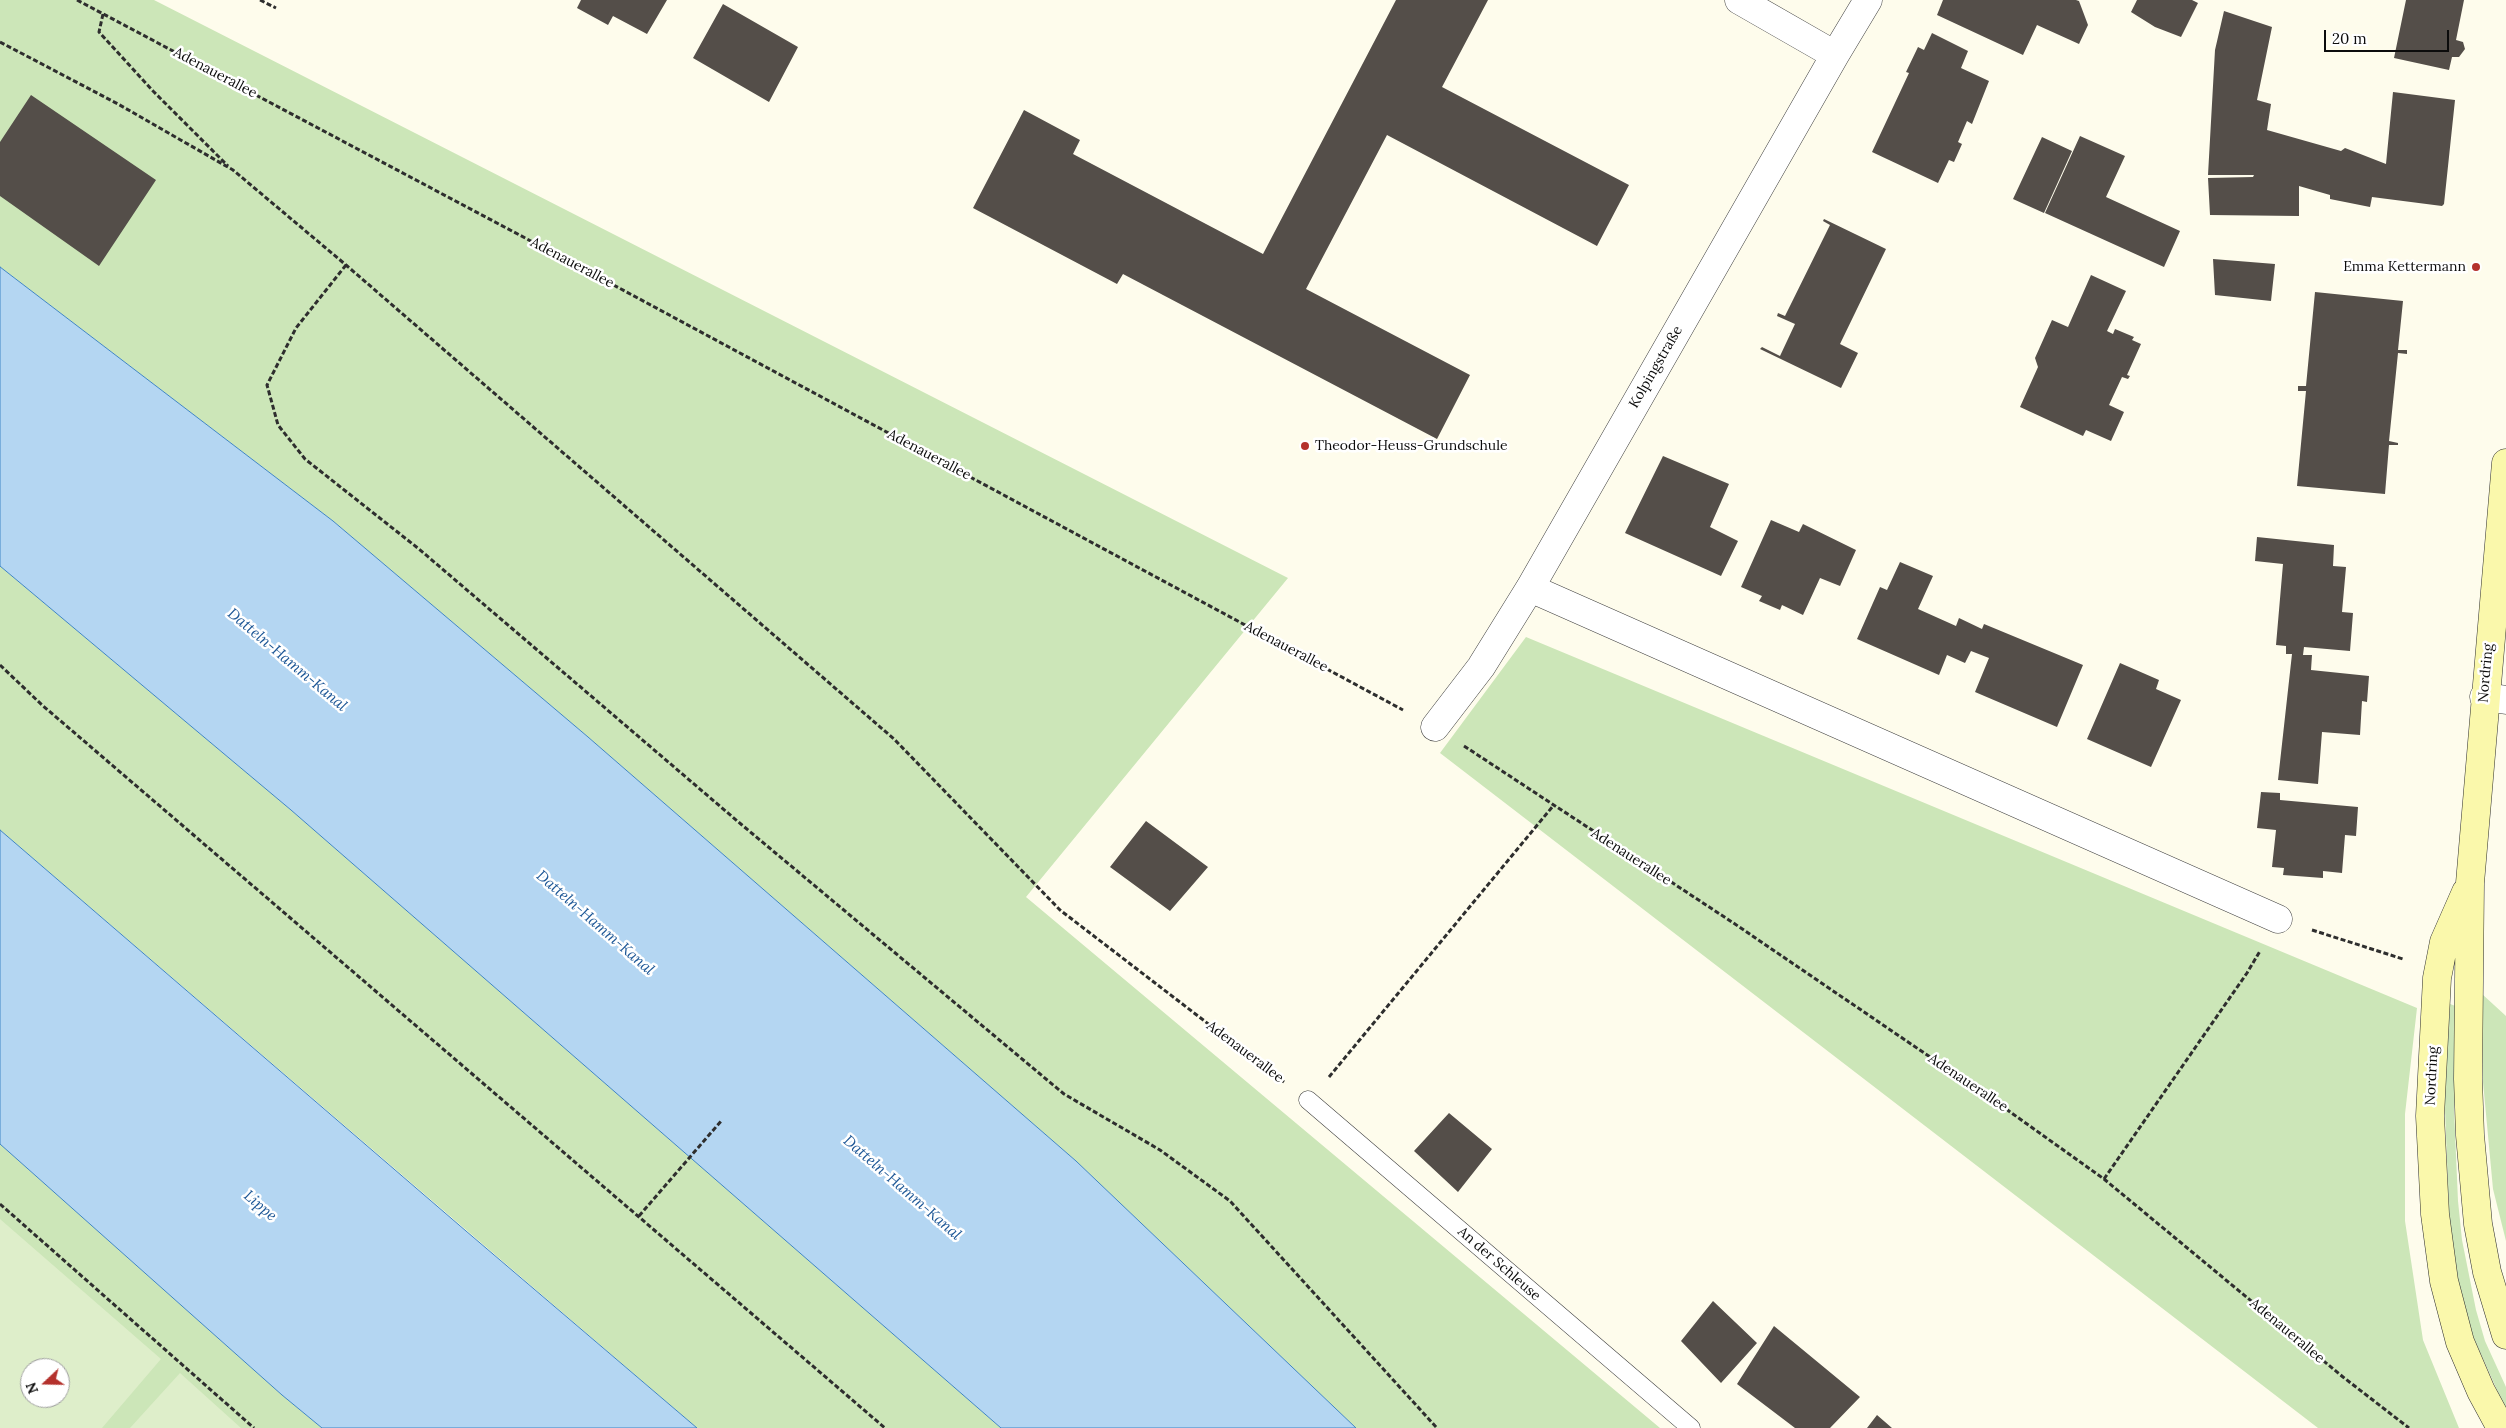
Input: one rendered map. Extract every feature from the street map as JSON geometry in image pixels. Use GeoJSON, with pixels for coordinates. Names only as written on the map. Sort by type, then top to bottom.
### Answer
{"type":"FeatureCollection","features":[{"type":"Feature","properties":{"kind":"main road","name":"Nordring"},"geometry":{"type":"LineString","coordinates":[[2506,463],[2495,698],[2470,884],[2468,1079],[2470,1135],[2478,1224],[2487,1272],[2506,1335]]}},
{"type":"Feature","properties":{"kind":"main road","name":"Nordring"},"geometry":{"type":"LineString","coordinates":[[2470,884],[2444,942],[2437,978],[2430,1116],[2435,1214],[2444,1281],[2460,1342],[2481,1391],[2501,1428]]}},
{"type":"Feature","properties":{"kind":"street"},"geometry":{"type":"LineString","coordinates":[[1739,0],[1834,55]]}},
{"type":"Feature","properties":{"kind":"street","name":"Kolpingstraße"},"geometry":{"type":"LineString","coordinates":[[1435,727],[1482,667],[1530,588],[1834,55],[1868,0]]}},
{"type":"Feature","properties":{"kind":"street"},"geometry":{"type":"LineString","coordinates":[[1530,588],[2278,919]]}},
{"type":"Feature","properties":{"kind":"lane","name":"An der Schleuse"},"geometry":{"type":"LineString","coordinates":[[1308,1100],[1691,1428]]}},
{"type":"Feature","properties":{"kind":"path","name":"Adenauerallee"},"geometry":{"type":"LineString","coordinates":[[77,0],[574,263],[1435,727],[1732,922],[1999,1104],[2104,1179],[2343,1377],[2409,1428]]}},
{"type":"Feature","properties":{"kind":"path"},"geometry":{"type":"LineString","coordinates":[[260,0],[276,8]]}},
{"type":"Feature","properties":{"kind":"path"},"geometry":{"type":"LineString","coordinates":[[104,14],[99,32],[153,91],[233,170]]}},
{"type":"Feature","properties":{"kind":"path","name":"Adenauerallee"},"geometry":{"type":"LineString","coordinates":[[0,42],[118,104],[233,170],[346,265],[894,739],[1060,910],[1308,1100]]}},
{"type":"Feature","properties":{"kind":"path"},"geometry":{"type":"LineString","coordinates":[[346,265],[296,328],[267,385],[278,425],[306,459],[426,555],[749,831],[1064,1094],[1160,1150],[1230,1201],[1437,1428]]}},
{"type":"Feature","properties":{"kind":"path"},"geometry":{"type":"LineString","coordinates":[[0,665],[42,705],[884,1428]]}},
{"type":"Feature","properties":{"kind":"path"},"geometry":{"type":"LineString","coordinates":[[1308,1100],[1553,806]]}},
{"type":"Feature","properties":{"kind":"path"},"geometry":{"type":"LineString","coordinates":[[2104,1179],[2247,972],[2278,919],[2401,958],[2437,978]]}},
{"type":"Feature","properties":{"kind":"path"},"geometry":{"type":"LineString","coordinates":[[639,1216],[722,1120]]}},
{"type":"Feature","properties":{"kind":"path"},"geometry":{"type":"LineString","coordinates":[[0,1204],[254,1428]]}},
{"type":"Feature","properties":{"kind":"green space"},"geometry":{"type":"Polygon","coordinates":[[[0,0],[154,0],[1288,578],[1026,897],[1660,1428],[1356,1428],[1076,1161],[588,737],[333,521],[0,267],[0,0]]]}},
{"type":"Feature","properties":{"kind":"green space"},"geometry":{"type":"Polygon","coordinates":[[[0,566],[291,810],[1001,1428],[697,1428],[0,830],[0,566]]]}},
{"type":"Feature","properties":{"kind":"green space"},"geometry":{"type":"Polygon","coordinates":[[[1526,637],[2417,1008],[2405,1114],[2405,1221],[2423,1340],[2459,1428],[2318,1428],[1440,753],[1526,637]]]}},
{"type":"Feature","properties":{"kind":"green space"},"geometry":{"type":"Polygon","coordinates":[[[2482,994],[2506,1016],[2506,1241],[2493,1189],[2483,1082],[2482,994]]]}},
{"type":"Feature","properties":{"kind":"green space"},"geometry":{"type":"Polygon","coordinates":[[[2450,1004],[2461,1008],[2454,1109],[2458,1201],[2462,1240],[2476,1310],[2485,1341],[2506,1387],[2506,1410],[2471,1332],[2459,1291],[2450,1238],[2444,1084],[2450,1004]]]}},
{"type":"Feature","properties":{"kind":"green space"},"geometry":{"type":"Polygon","coordinates":[[[0,1144],[282,1395],[322,1428],[0,1428],[0,1144]]]}},
{"type":"Feature","properties":{"kind":"green space"},"geometry":{"type":"Polygon","coordinates":[[[0,1219],[161,1359],[102,1428],[0,1428],[0,1219]]]}},
{"type":"Feature","properties":{"kind":"green space"},"geometry":{"type":"Polygon","coordinates":[[[180,1373],[241,1428],[130,1428],[180,1373]]]}},
{"type":"Feature","properties":{"kind":"water","name":"Datteln-Hamm-Kanal"},"geometry":{"type":"Polygon","coordinates":[[[0,267],[333,521],[588,737],[1076,1161],[1356,1428],[1001,1428],[291,810],[0,566],[0,267]]]}},
{"type":"Feature","properties":{"kind":"water","name":"Lippe"},"geometry":{"type":"Polygon","coordinates":[[[0,830],[697,1428],[322,1428],[282,1395],[0,1144],[0,830]]]}},
{"type":"Feature","properties":{"kind":"building"},"geometry":{"type":"Polygon","coordinates":[[[581,0],[667,0],[647,34],[613,16],[608,25],[577,8],[581,0]]]}},
{"type":"Feature","properties":{"kind":"building"},"geometry":{"type":"Polygon","coordinates":[[[1396,0],[1488,0],[1442,87],[1629,185],[1597,246],[1387,135],[1306,289],[1470,375],[1437,439],[1123,274],[1117,284],[973,208],[1024,110],[1080,140],[1073,154],[1263,254],[1396,0]]]}},
{"type":"Feature","properties":{"kind":"building"},"geometry":{"type":"Polygon","coordinates":[[[1943,0],[2076,0],[2079,1],[2088,25],[2079,44],[2037,25],[2023,55],[1937,15],[1943,0]]]}},
{"type":"Feature","properties":{"kind":"building"},"geometry":{"type":"Polygon","coordinates":[[[2137,0],[2192,0],[2198,3],[2181,37],[2155,27],[2131,12],[2137,0]]]}},
{"type":"Feature","properties":{"kind":"building"},"geometry":{"type":"Polygon","coordinates":[[[2406,0],[2464,0],[2456,40],[2463,42],[2465,49],[2459,57],[2452,57],[2449,70],[2394,58],[2406,0]]]}},
{"type":"Feature","properties":{"kind":"building"},"geometry":{"type":"Polygon","coordinates":[[[723,4],[798,47],[769,102],[693,58],[723,4]]]}},
{"type":"Feature","properties":{"kind":"building"},"geometry":{"type":"Polygon","coordinates":[[[2224,11],[2272,27],[2257,100],[2271,104],[2267,130],[2341,151],[2345,148],[2386,164],[2393,92],[2455,100],[2444,204],[2442,206],[2372,197],[2370,207],[2330,199],[2330,195],[2299,186],[2299,216],[2210,215],[2208,178],[2253,177],[2254,175],[2208,175],[2215,50],[2224,11]]]}},
{"type":"Feature","properties":{"kind":"building"},"geometry":{"type":"Polygon","coordinates":[[[1932,33],[1968,51],[1961,68],[1989,81],[1972,124],[1967,121],[1958,142],[1962,144],[1954,162],[1949,160],[1938,183],[1872,152],[1909,73],[1906,72],[1918,47],[1924,50],[1932,33]]]}},
{"type":"Feature","properties":{"kind":"building"},"geometry":{"type":"Polygon","coordinates":[[[31,95],[156,180],[99,266],[0,196],[0,142],[31,95]]]}},
{"type":"Feature","properties":{"kind":"building"},"geometry":{"type":"Polygon","coordinates":[[[2080,136],[2125,156],[2106,197],[2180,231],[2164,267],[2045,213],[2080,136]]]}},
{"type":"Feature","properties":{"kind":"building"},"geometry":{"type":"Polygon","coordinates":[[[2042,137],[2072,151],[2044,213],[2013,199],[2042,137]]]}},
{"type":"Feature","properties":{"kind":"building"},"geometry":{"type":"Polygon","coordinates":[[[1824,219],[1886,249],[1840,344],[1858,353],[1841,388],[1760,349],[1762,347],[1780,356],[1795,324],[1777,316],[1778,313],[1785,316],[1830,225],[1823,221],[1824,219]]]}},
{"type":"Feature","properties":{"kind":"building"},"geometry":{"type":"Polygon","coordinates":[[[2213,259],[2275,264],[2271,301],[2215,295],[2213,259]]]}},
{"type":"Feature","properties":{"kind":"building"},"geometry":{"type":"Polygon","coordinates":[[[2091,275],[2126,291],[2107,331],[2113,334],[2115,329],[2134,337],[2132,340],[2141,344],[2127,375],[2130,376],[2128,379],[2122,377],[2109,405],[2124,412],[2111,441],[2086,430],[2083,436],[2020,407],[2038,367],[2035,358],[2052,320],[2068,327],[2091,275]]]}},
{"type":"Feature","properties":{"kind":"building"},"geometry":{"type":"Polygon","coordinates":[[[2315,292],[2403,301],[2398,350],[2407,350],[2407,354],[2398,353],[2389,441],[2398,443],[2398,445],[2389,445],[2385,494],[2297,486],[2306,391],[2298,391],[2298,386],[2306,386],[2315,292]]]}},
{"type":"Feature","properties":{"kind":"building"},"geometry":{"type":"Polygon","coordinates":[[[1663,456],[1729,484],[1710,527],[1738,541],[1721,576],[1625,533],[1663,456]]]}},
{"type":"Feature","properties":{"kind":"building"},"geometry":{"type":"Polygon","coordinates":[[[1771,520],[1799,532],[1803,524],[1856,550],[1840,586],[1820,578],[1803,615],[1782,605],[1780,610],[1759,601],[1762,596],[1741,587],[1771,520]]]}},
{"type":"Feature","properties":{"kind":"building"},"geometry":{"type":"Polygon","coordinates":[[[2257,537],[2334,545],[2333,566],[2346,567],[2342,612],[2353,613],[2350,651],[2304,647],[2303,655],[2312,655],[2311,670],[2369,676],[2367,702],[2362,701],[2360,735],[2322,732],[2318,784],[2278,780],[2292,654],[2286,654],[2286,646],[2276,645],[2283,564],[2255,561],[2257,537]]]}},
{"type":"Feature","properties":{"kind":"building"},"geometry":{"type":"Polygon","coordinates":[[[1900,562],[1933,576],[1918,609],[1956,626],[1959,618],[1982,629],[1984,624],[2083,665],[2057,727],[1975,692],[1989,658],[1971,651],[1965,663],[1947,655],[1939,675],[1857,639],[1880,587],[1887,590],[1900,562]]]}},
{"type":"Feature","properties":{"kind":"building"},"geometry":{"type":"Polygon","coordinates":[[[2120,663],[2159,680],[2156,689],[2181,700],[2151,767],[2087,739],[2120,663]]]}},
{"type":"Feature","properties":{"kind":"building"},"geometry":{"type":"Polygon","coordinates":[[[2261,792],[2280,793],[2280,800],[2358,807],[2356,836],[2345,835],[2342,873],[2323,871],[2323,878],[2283,875],[2284,868],[2272,867],[2276,830],[2257,828],[2261,792]]]}},
{"type":"Feature","properties":{"kind":"building"},"geometry":{"type":"Polygon","coordinates":[[[1146,821],[1208,867],[1170,911],[1110,867],[1146,821]]]}},
{"type":"Feature","properties":{"kind":"building"},"geometry":{"type":"Polygon","coordinates":[[[1449,1113],[1492,1149],[1458,1192],[1414,1151],[1449,1113]]]}},
{"type":"Feature","properties":{"kind":"building"},"geometry":{"type":"Polygon","coordinates":[[[1713,1301],[1757,1343],[1721,1383],[1681,1341],[1713,1301]]]}},
{"type":"Feature","properties":{"kind":"building"},"geometry":{"type":"Polygon","coordinates":[[[1774,1326],[1860,1397],[1830,1428],[1795,1428],[1737,1384],[1774,1326]]]}},
{"type":"Feature","properties":{"kind":"building"},"geometry":{"type":"Polygon","coordinates":[[[1877,1415],[1892,1428],[1867,1428],[1877,1415]]]}},
{"type":"Feature","properties":{"kind":"place","name":"Emma Kettermann"},"geometry":{"type":"Point","coordinates":[2476,267]}},
{"type":"Feature","properties":{"kind":"place","name":"Theodor-Heuss-Grundschule"},"geometry":{"type":"Point","coordinates":[1305,446]}}]}
